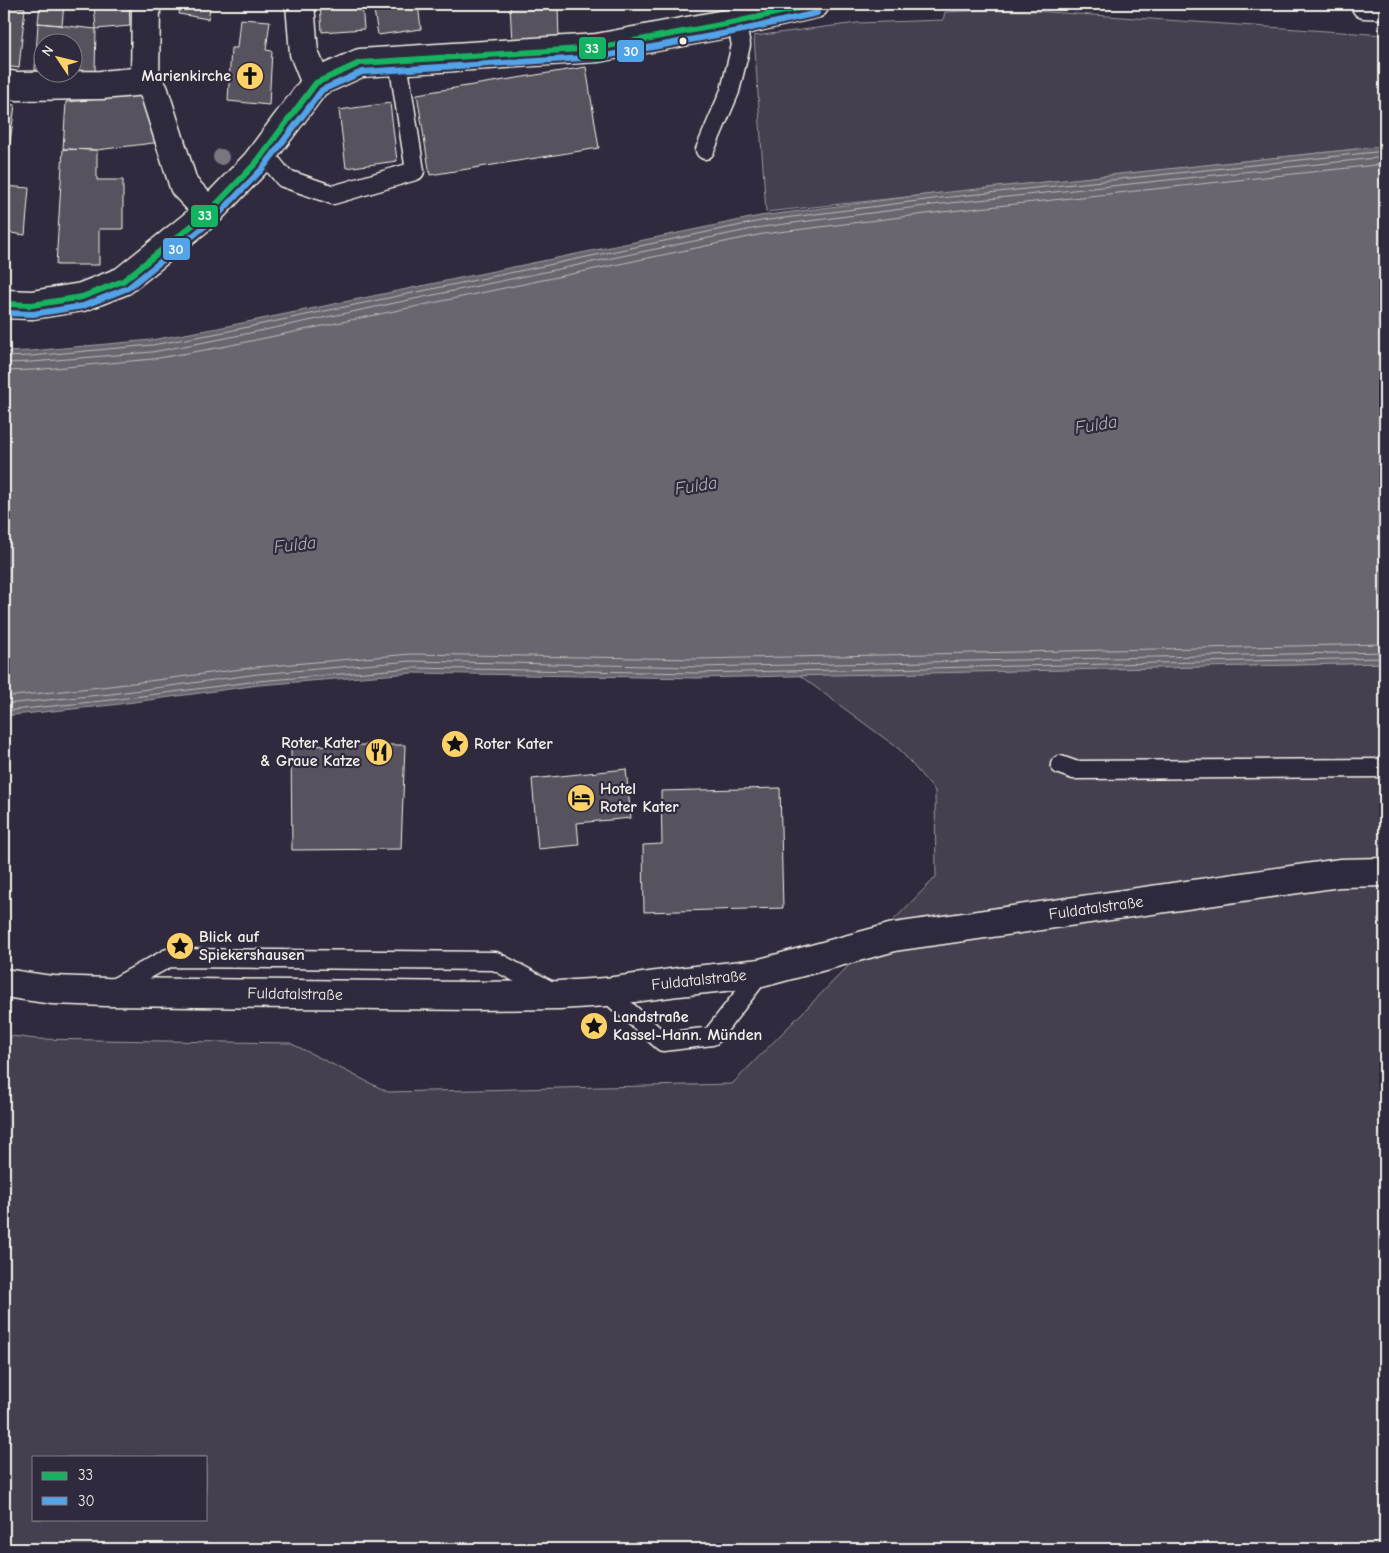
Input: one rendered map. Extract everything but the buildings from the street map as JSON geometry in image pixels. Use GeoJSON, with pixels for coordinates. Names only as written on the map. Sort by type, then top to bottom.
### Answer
{"type":"FeatureCollection","features":[{"type":"Feature","properties":{"kind":"street"},"geometry":{"type":"LineString","coordinates":[[146,4],[145,80],[154,91],[184,186],[209,212]]}},
{"type":"Feature","properties":{"kind":"street"},"geometry":{"type":"LineString","coordinates":[[300,4],[304,53],[316,83]]}},
{"type":"Feature","properties":{"kind":"street"},"geometry":{"type":"LineString","coordinates":[[4,304],[32,305],[82,297],[123,281],[209,212],[256,163],[316,83],[360,63],[598,48],[736,22],[815,4]]}},
{"type":"Feature","properties":{"kind":"street"},"geometry":{"type":"LineString","coordinates":[[1365,4],[1385,5]]}},
{"type":"Feature","properties":{"kind":"street"},"geometry":{"type":"LineString","coordinates":[[4,84],[17,86],[101,85],[145,80]]}},
{"type":"Feature","properties":{"kind":"street","name":"Fuldatalstraße"},"geometry":{"type":"LineString","coordinates":[[4,983],[52,990],[107,992],[560,995],[606,992],[761,973],[894,937],[1340,872],[1385,872]]}},
{"type":"Feature","properties":{"kind":"lane"},"geometry":{"type":"LineString","coordinates":[[705,150],[730,91],[740,44],[736,22]]}},
{"type":"Feature","properties":{"kind":"lane"},"geometry":{"type":"LineString","coordinates":[[263,152],[284,178],[334,195],[415,171],[398,61]]}},
{"type":"Feature","properties":{"kind":"lane"},"geometry":{"type":"LineString","coordinates":[[1060,765],[1074,770],[1385,768]]}},
{"type":"Feature","properties":{"kind":"lane"},"geometry":{"type":"LineString","coordinates":[[606,992],[662,1042],[712,1036],[761,973]]}},
{"type":"Feature","properties":{"kind":"shaded area"},"geometry":{"type":"Polygon","coordinates":[[[988,10],[1034,11],[1385,35],[1385,146],[766,212],[754,36],[857,23],[943,20],[945,12],[988,10]]]}},
{"type":"Feature","properties":{"kind":"shaded area"},"geometry":{"type":"Polygon","coordinates":[[[1385,663],[1385,1549],[4,1549],[4,1035],[36,1039],[290,1043],[388,1092],[732,1084],[936,877],[935,791],[899,749],[799,675],[1385,663]]]}},
{"type":"Feature","properties":{"kind":"water","name":"Fulda"},"geometry":{"type":"Polygon","coordinates":[[[1385,146],[1385,663],[697,678],[412,673],[259,685],[112,705],[4,716],[4,352],[151,340],[218,328],[760,216],[940,193],[1385,146]]]}},
{"type":"Feature","properties":{"kind":"transit line","name":"33"},"geometry":{"type":"LineString","coordinates":[[4,304],[32,305],[82,297],[123,281],[209,212],[256,163],[316,83],[360,63],[597,48],[736,22],[815,4]]}},
{"type":"Feature","properties":{"kind":"transit line","name":"30"},"geometry":{"type":"LineString","coordinates":[[4,313],[33,314],[83,306],[128,288],[215,218],[263,168],[322,90],[362,72],[599,57],[738,31],[817,13]]}},
{"type":"Feature","properties":{"kind":"place","name":"Marienkirche"},"geometry":{"type":"Point","coordinates":[250,76]}},
{"type":"Feature","properties":{"kind":"place","name":"Roter Kater"},"geometry":{"type":"Point","coordinates":[455,744]}},
{"type":"Feature","properties":{"kind":"place","name":"Roter Kater & Graue Katze"},"geometry":{"type":"Point","coordinates":[379,752]}},
{"type":"Feature","properties":{"kind":"place","name":"Hotel Roter Kater"},"geometry":{"type":"Point","coordinates":[581,798]}},
{"type":"Feature","properties":{"kind":"place","name":"Blick auf Spiekershausen"},"geometry":{"type":"Point","coordinates":[180,946]}},
{"type":"Feature","properties":{"kind":"place","name":"Landstraße Kassel-Hann. Münden"},"geometry":{"type":"Point","coordinates":[594,1026]}}]}
